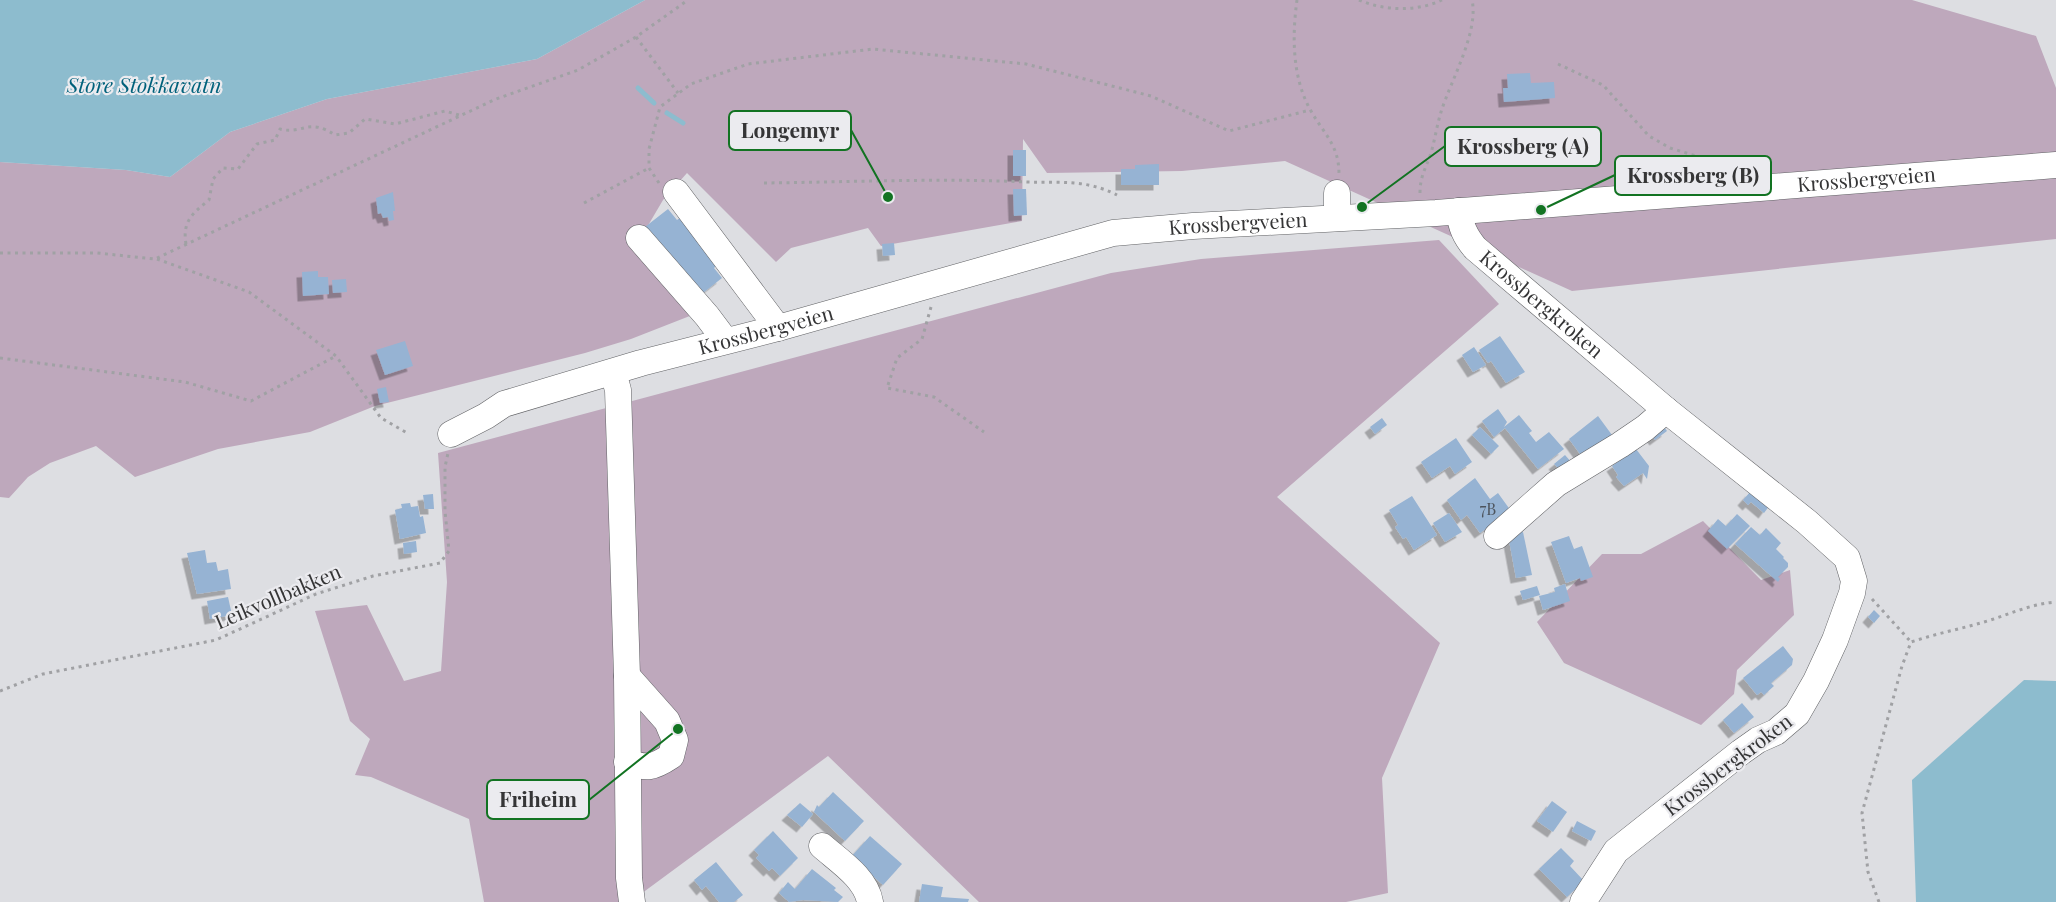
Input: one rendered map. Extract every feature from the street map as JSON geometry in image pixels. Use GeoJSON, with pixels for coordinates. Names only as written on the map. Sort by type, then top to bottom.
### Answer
{"type":"FeatureCollection","features":[{"type":"Feature","properties":{"kind":"street","name":"Krossbergveien"},"geometry":{"type":"LineString","coordinates":[[451,434],[486,417],[504,404],[725,340],[778,328],[1113,233],[1337,206],[1459,211],[2056,165]]}},
{"type":"Feature","properties":{"kind":"street"},"geometry":{"type":"LineString","coordinates":[[676,192],[778,328]]}},
{"type":"Feature","properties":{"kind":"street","name":"Krossbergkroken"},"geometry":{"type":"LineString","coordinates":[[1459,211],[1461,226],[1466,237],[1476,248],[1666,410],[1807,522],[1847,558],[1854,580],[1852,593],[1835,640],[1816,681],[1797,714],[1776,732],[1741,752],[1617,850],[1583,902]]}},
{"type":"Feature","properties":{"kind":"street"},"geometry":{"type":"LineString","coordinates":[[639,238],[725,340]]}},
{"type":"Feature","properties":{"kind":"street"},"geometry":{"type":"LineString","coordinates":[[613,372],[618,390],[627,676],[628,878],[632,902]]}},
{"type":"Feature","properties":{"kind":"street"},"geometry":{"type":"LineString","coordinates":[[1497,536],[1556,484],[1620,445],[1666,410]]}},
{"type":"Feature","properties":{"kind":"street"},"geometry":{"type":"LineString","coordinates":[[627,676],[667,721],[675,740],[671,756],[657,765],[643,768],[627,762]]}},
{"type":"Feature","properties":{"kind":"street"},"geometry":{"type":"LineString","coordinates":[[822,846],[866,888],[870,902]]}},
{"type":"Feature","properties":{"kind":"path"},"geometry":{"type":"LineString","coordinates":[[155,259],[496,99],[578,70],[636,37],[688,0]]}},
{"type":"Feature","properties":{"kind":"path"},"geometry":{"type":"LineString","coordinates":[[1297,0],[1293,30],[1298,71],[1310,110],[1336,148],[1339,171],[1337,206]]}},
{"type":"Feature","properties":{"kind":"path"},"geometry":{"type":"LineString","coordinates":[[1359,0],[1384,8],[1409,9],[1442,0]]}},
{"type":"Feature","properties":{"kind":"path"},"geometry":{"type":"LineString","coordinates":[[1420,199],[1420,179],[1430,155],[1440,113],[1471,33],[1474,10],[1472,0]]}},
{"type":"Feature","properties":{"kind":"path"},"geometry":{"type":"LineString","coordinates":[[636,37],[678,93]]}},
{"type":"Feature","properties":{"kind":"path"},"geometry":{"type":"LineString","coordinates":[[584,203],[649,168],[650,149],[660,107],[691,84],[748,64],[873,49],[1026,64],[1150,96],[1229,131],[1310,110]]}},
{"type":"Feature","properties":{"kind":"path"},"geometry":{"type":"LineString","coordinates":[[1558,64],[1603,85],[1649,136],[1670,148],[1721,162],[1759,167],[1779,185]]}},
{"type":"Feature","properties":{"kind":"path"},"geometry":{"type":"LineString","coordinates":[[186,244],[184,233],[191,215],[209,200],[213,178],[223,168],[238,169],[257,144],[275,140],[280,129],[289,132],[306,126],[324,128],[335,135],[349,133],[365,119],[395,124],[445,111],[461,116]]}},
{"type":"Feature","properties":{"kind":"path"},"geometry":{"type":"LineString","coordinates":[[764,183],[984,180],[1075,182],[1100,186],[1117,195]]}},
{"type":"Feature","properties":{"kind":"path"},"geometry":{"type":"LineString","coordinates":[[0,253],[97,253],[155,259],[249,292],[336,356],[381,418],[407,434]]}},
{"type":"Feature","properties":{"kind":"path"},"geometry":{"type":"LineString","coordinates":[[921,306],[932,303],[922,339],[897,358],[887,388],[934,398],[984,432]]}},
{"type":"Feature","properties":{"kind":"path"},"geometry":{"type":"LineString","coordinates":[[0,358],[185,382],[251,401],[336,356]]}},
{"type":"Feature","properties":{"kind":"path","name":"Leikvollbakken"},"geometry":{"type":"LineString","coordinates":[[0,691],[44,674],[216,640],[316,594],[373,576],[440,563],[449,551],[445,511],[445,467],[451,434]]}},
{"type":"Feature","properties":{"kind":"path"},"geometry":{"type":"LineString","coordinates":[[1854,580],[1911,642]]}},
{"type":"Feature","properties":{"kind":"path"},"geometry":{"type":"LineString","coordinates":[[1879,902],[1869,872],[1862,813],[1902,666],[1911,642],[2038,604],[2056,602]]}},
{"type":"Feature","properties":{"kind":"shaded area"},"geometry":{"type":"Polygon","coordinates":[[[645,0],[1912,0],[2036,36],[2056,88],[2056,239],[1572,291],[1285,161],[1182,171],[1047,173],[1023,139],[1022,221],[881,246],[868,228],[791,248],[776,262],[687,173],[663,200],[643,234],[700,312],[631,339],[585,353],[375,406],[310,432],[218,449],[135,477],[96,446],[50,463],[28,477],[9,498],[0,497],[0,162],[126,170],[170,177],[230,132],[327,99],[537,59],[645,0]]]}},
{"type":"Feature","properties":{"kind":"shaded area"},"geometry":{"type":"Polygon","coordinates":[[[1439,240],[1499,304],[1277,497],[1440,643],[1382,778],[1388,893],[1346,902],[979,902],[828,756],[630,902],[484,902],[469,819],[371,777],[355,775],[370,739],[350,721],[315,611],[367,605],[404,681],[441,671],[447,582],[438,453],[1111,273],[1201,259],[1439,240]]]}},
{"type":"Feature","properties":{"kind":"shaded area"},"geometry":{"type":"Polygon","coordinates":[[[1703,521],[1761,580],[1790,570],[1794,615],[1737,670],[1734,694],[1701,725],[1564,663],[1537,622],[1602,554],[1641,554],[1703,521]]]}},
{"type":"Feature","properties":{"kind":"water","name":"Store Stokkavatn"},"geometry":{"type":"Polygon","coordinates":[[[0,0],[645,0],[537,59],[327,99],[230,132],[170,177],[126,170],[0,162],[0,0]]]}},
{"type":"Feature","properties":{"kind":"water"},"geometry":{"type":"Polygon","coordinates":[[[2024,680],[2056,681],[2056,902],[1916,902],[1912,780],[2024,680]]]}},
{"type":"Feature","properties":{"kind":"building"},"geometry":{"type":"Polygon","coordinates":[[[1530,73],[1531,83],[1554,82],[1555,98],[1504,102],[1503,88],[1508,88],[1507,74],[1530,73]]]}},
{"type":"Feature","properties":{"kind":"building"},"geometry":{"type":"Polygon","coordinates":[[[1013,150],[1026,150],[1026,176],[1013,176],[1013,150]]]}},
{"type":"Feature","properties":{"kind":"building"},"geometry":{"type":"Polygon","coordinates":[[[1159,164],[1159,185],[1121,185],[1121,169],[1135,169],[1135,165],[1159,164]]]}},
{"type":"Feature","properties":{"kind":"building"},"geometry":{"type":"Polygon","coordinates":[[[1013,189],[1026,189],[1027,215],[1014,216],[1013,189]]]}},
{"type":"Feature","properties":{"kind":"building"},"geometry":{"type":"Polygon","coordinates":[[[393,192],[394,220],[389,221],[388,217],[383,218],[381,213],[378,214],[376,198],[393,192]]]}},
{"type":"Feature","properties":{"kind":"building"},"geometry":{"type":"Polygon","coordinates":[[[668,209],[677,220],[681,217],[718,264],[714,268],[722,278],[699,296],[645,227],[668,209]]]}},
{"type":"Feature","properties":{"kind":"building"},"geometry":{"type":"Polygon","coordinates":[[[894,243],[895,255],[883,256],[882,244],[894,243]]]}},
{"type":"Feature","properties":{"kind":"building"},"geometry":{"type":"Polygon","coordinates":[[[318,271],[318,277],[328,277],[329,294],[303,296],[302,272],[318,271]]]}},
{"type":"Feature","properties":{"kind":"building"},"geometry":{"type":"Polygon","coordinates":[[[346,279],[347,292],[333,293],[332,280],[346,279]]]}},
{"type":"Feature","properties":{"kind":"building"},"geometry":{"type":"Polygon","coordinates":[[[1500,336],[1525,372],[1506,383],[1491,361],[1488,363],[1479,350],[1500,336]]]}},
{"type":"Feature","properties":{"kind":"building"},"geometry":{"type":"Polygon","coordinates":[[[405,341],[413,366],[385,375],[376,350],[405,341]]]}},
{"type":"Feature","properties":{"kind":"building"},"geometry":{"type":"Polygon","coordinates":[[[1474,347],[1486,365],[1473,372],[1462,355],[1474,347]]]}},
{"type":"Feature","properties":{"kind":"building"},"geometry":{"type":"Polygon","coordinates":[[[386,387],[389,402],[380,403],[377,389],[386,387]]]}},
{"type":"Feature","properties":{"kind":"building"},"geometry":{"type":"Polygon","coordinates":[[[1498,409],[1507,422],[1504,427],[1519,415],[1532,431],[1529,433],[1536,442],[1549,432],[1564,449],[1538,469],[1505,428],[1494,437],[1482,421],[1498,409]]]}},
{"type":"Feature","properties":{"kind":"building"},"geometry":{"type":"Polygon","coordinates":[[[1598,416],[1612,435],[1583,458],[1569,439],[1598,416]]]}},
{"type":"Feature","properties":{"kind":"building"},"geometry":{"type":"Polygon","coordinates":[[[1382,418],[1387,425],[1375,434],[1370,427],[1382,418]]]}},
{"type":"Feature","properties":{"kind":"building"},"geometry":{"type":"Polygon","coordinates":[[[1662,424],[1667,431],[1655,440],[1650,433],[1662,424]]]}},
{"type":"Feature","properties":{"kind":"building"},"geometry":{"type":"Polygon","coordinates":[[[1480,427],[1499,446],[1491,454],[1472,435],[1480,427]]]}},
{"type":"Feature","properties":{"kind":"building"},"geometry":{"type":"Polygon","coordinates":[[[1456,438],[1472,462],[1455,474],[1450,466],[1432,478],[1421,462],[1456,438]]]}},
{"type":"Feature","properties":{"kind":"building"},"geometry":{"type":"Polygon","coordinates":[[[1636,449],[1649,466],[1647,479],[1643,473],[1624,486],[1616,477],[1618,475],[1612,466],[1636,449]]]}},
{"type":"Feature","properties":{"kind":"building"},"geometry":{"type":"Polygon","coordinates":[[[1565,455],[1572,463],[1562,472],[1554,464],[1565,455]]]}},
{"type":"Feature","properties":{"kind":"building"},"geometry":{"type":"Polygon","coordinates":[[[1475,478],[1490,499],[1498,493],[1511,511],[1480,533],[1467,515],[1461,520],[1447,500],[1475,478]]]}},
{"type":"Feature","properties":{"kind":"building"},"geometry":{"type":"Polygon","coordinates":[[[1751,491],[1770,505],[1764,513],[1751,502],[1748,505],[1743,500],[1751,491]]]}},
{"type":"Feature","properties":{"kind":"building"},"geometry":{"type":"Polygon","coordinates":[[[433,494],[434,509],[425,509],[423,495],[433,494]]]}},
{"type":"Feature","properties":{"kind":"building"},"geometry":{"type":"Polygon","coordinates":[[[1412,496],[1437,535],[1414,550],[1406,537],[1403,539],[1395,527],[1398,525],[1389,510],[1412,496]]]}},
{"type":"Feature","properties":{"kind":"building"},"geometry":{"type":"Polygon","coordinates":[[[410,503],[411,507],[418,506],[420,517],[423,516],[426,533],[400,539],[395,510],[402,508],[401,504],[410,503]]]}},
{"type":"Feature","properties":{"kind":"building"},"geometry":{"type":"Polygon","coordinates":[[[1449,513],[1462,532],[1445,542],[1433,523],[1449,513]]]}},
{"type":"Feature","properties":{"kind":"building"},"geometry":{"type":"Polygon","coordinates":[[[1737,514],[1750,526],[1727,549],[1708,531],[1718,519],[1726,526],[1737,514]]]}},
{"type":"Feature","properties":{"kind":"building"},"geometry":{"type":"Polygon","coordinates":[[[1751,527],[1760,535],[1766,528],[1781,543],[1776,549],[1788,563],[1788,567],[1778,577],[1780,579],[1778,582],[1735,544],[1751,527]]]}},
{"type":"Feature","properties":{"kind":"building"},"geometry":{"type":"Polygon","coordinates":[[[1523,532],[1532,575],[1516,578],[1508,535],[1523,532]]]}},
{"type":"Feature","properties":{"kind":"building"},"geometry":{"type":"Polygon","coordinates":[[[1569,536],[1574,549],[1582,546],[1593,577],[1581,581],[1580,578],[1566,583],[1551,542],[1569,536]]]}},
{"type":"Feature","properties":{"kind":"building"},"geometry":{"type":"Polygon","coordinates":[[[416,541],[417,552],[404,554],[403,543],[416,541]]]}},
{"type":"Feature","properties":{"kind":"building"},"geometry":{"type":"Polygon","coordinates":[[[205,550],[207,563],[216,562],[218,571],[228,569],[231,589],[197,594],[187,553],[205,550]]]}},
{"type":"Feature","properties":{"kind":"building"},"geometry":{"type":"Polygon","coordinates":[[[1565,584],[1570,601],[1543,610],[1539,596],[1555,592],[1554,588],[1565,584]]]}},
{"type":"Feature","properties":{"kind":"building"},"geometry":{"type":"Polygon","coordinates":[[[1537,586],[1540,595],[1523,600],[1520,591],[1537,586]]]}},
{"type":"Feature","properties":{"kind":"building"},"geometry":{"type":"Polygon","coordinates":[[[228,597],[232,615],[210,619],[207,601],[228,597]]]}},
{"type":"Feature","properties":{"kind":"building"},"geometry":{"type":"Polygon","coordinates":[[[1874,610],[1880,616],[1874,623],[1868,617],[1874,610]]]}},
{"type":"Feature","properties":{"kind":"building"},"geometry":{"type":"Polygon","coordinates":[[[1783,646],[1793,659],[1792,665],[1771,683],[1774,686],[1764,695],[1761,692],[1757,695],[1743,678],[1783,646]]]}},
{"type":"Feature","properties":{"kind":"building"},"geometry":{"type":"Polygon","coordinates":[[[1742,703],[1754,717],[1734,733],[1723,720],[1742,703]]]}},
{"type":"Feature","properties":{"kind":"building"},"geometry":{"type":"Polygon","coordinates":[[[833,792],[864,821],[845,841],[814,812],[817,805],[819,807],[833,792]]]}},
{"type":"Feature","properties":{"kind":"building"},"geometry":{"type":"Polygon","coordinates":[[[1552,801],[1567,812],[1553,832],[1537,821],[1552,801]]]}},
{"type":"Feature","properties":{"kind":"building"},"geometry":{"type":"Polygon","coordinates":[[[800,803],[813,814],[802,827],[787,815],[800,803]]]}},
{"type":"Feature","properties":{"kind":"building"},"geometry":{"type":"Polygon","coordinates":[[[1577,821],[1596,831],[1591,841],[1572,831],[1577,821]]]}},
{"type":"Feature","properties":{"kind":"building"},"geometry":{"type":"Polygon","coordinates":[[[773,831],[798,858],[780,876],[772,868],[769,871],[756,858],[759,855],[754,850],[773,831]]]}},
{"type":"Feature","properties":{"kind":"building"},"geometry":{"type":"Polygon","coordinates":[[[870,836],[902,864],[883,885],[851,857],[870,836]]]}},
{"type":"Feature","properties":{"kind":"building"},"geometry":{"type":"Polygon","coordinates":[[[1561,848],[1574,861],[1570,866],[1584,881],[1567,897],[1539,869],[1561,848]]]}},
{"type":"Feature","properties":{"kind":"building"},"geometry":{"type":"Polygon","coordinates":[[[716,862],[743,895],[734,902],[719,902],[706,886],[702,890],[694,880],[716,862]]]}},
{"type":"Feature","properties":{"kind":"building"},"geometry":{"type":"Polygon","coordinates":[[[812,869],[836,888],[834,890],[843,897],[838,902],[803,900],[789,902],[779,893],[788,882],[795,889],[812,869]]]}},
{"type":"Feature","properties":{"kind":"building"},"geometry":{"type":"Polygon","coordinates":[[[922,884],[943,887],[941,897],[969,899],[968,902],[919,902],[922,884]]]}},
{"type":"Feature","properties":{"kind":"waterway"},"geometry":{"type":"LineString","coordinates":[[638,88],[654,103]]}},
{"type":"Feature","properties":{"kind":"waterway"},"geometry":{"type":"LineString","coordinates":[[667,113],[683,123]]}},
{"type":"Feature","properties":{"kind":"place","name":"Longemyr"},"geometry":{"type":"Point","coordinates":[888,197]}},
{"type":"Feature","properties":{"kind":"place","name":"Krossberg (A)"},"geometry":{"type":"Point","coordinates":[1362,207]}},
{"type":"Feature","properties":{"kind":"place","name":"Krossberg (B)"},"geometry":{"type":"Point","coordinates":[1541,210]}},
{"type":"Feature","properties":{"kind":"place","name":"Friheim"},"geometry":{"type":"Point","coordinates":[678,729]}}]}
